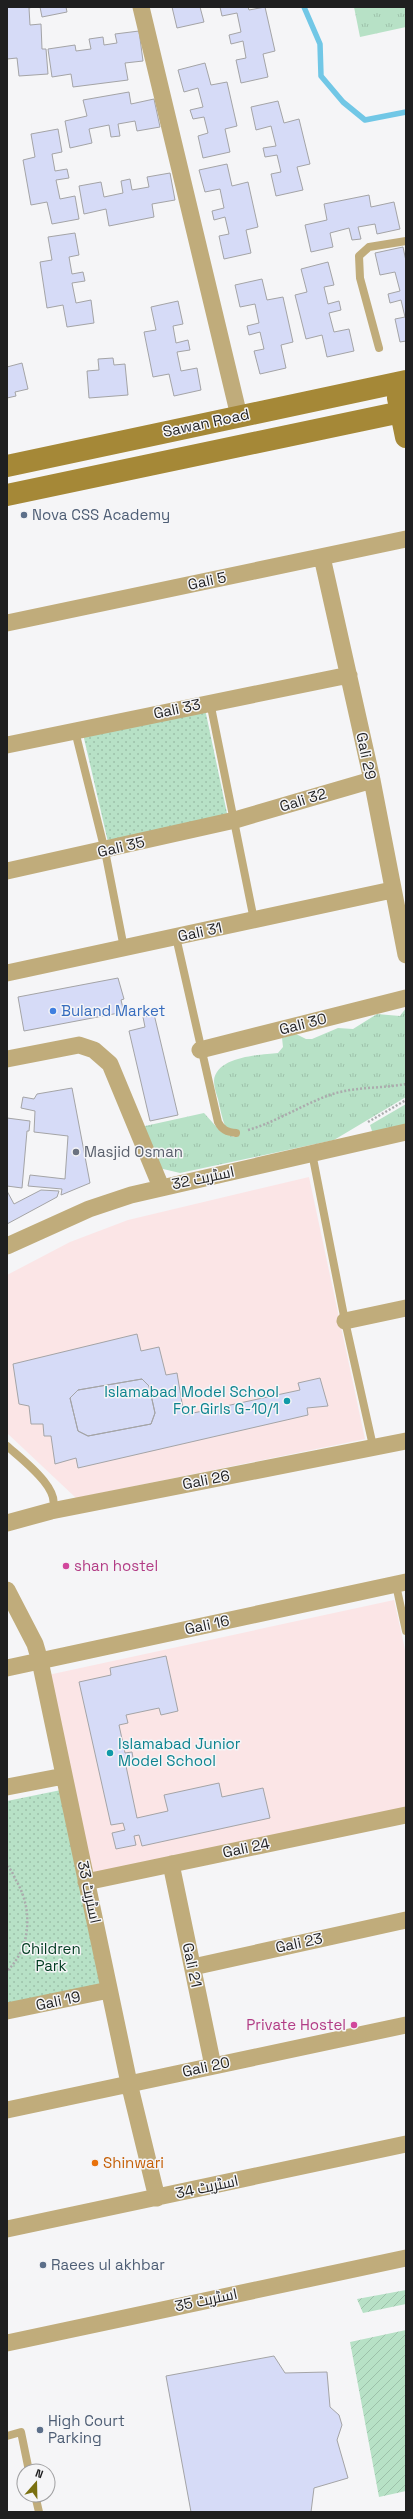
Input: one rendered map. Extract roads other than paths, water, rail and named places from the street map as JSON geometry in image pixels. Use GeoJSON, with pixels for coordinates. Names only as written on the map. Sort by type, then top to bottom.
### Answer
{"type":"FeatureCollection","features":[{"type":"Feature","properties":{"kind":"main road","name":"Sawan Road"},"geometry":{"type":"LineString","coordinates":[[7,466],[400,382]]}},
{"type":"Feature","properties":{"kind":"main road"},"geometry":{"type":"LineString","coordinates":[[400,382],[406,437]]}},
{"type":"Feature","properties":{"kind":"main road","name":"Sawan Road"},"geometry":{"type":"LineString","coordinates":[[7,496],[403,412]]}},
{"type":"Feature","properties":{"kind":"street"},"geometry":{"type":"LineString","coordinates":[[141,7],[239,416]]}},
{"type":"Feature","properties":{"kind":"street","name":"Gali 5"},"geometry":{"type":"LineString","coordinates":[[7,623],[406,539]]}},
{"type":"Feature","properties":{"kind":"street","name":"Gali 29"},"geometry":{"type":"LineString","coordinates":[[322,557],[372,780],[392,890],[406,955]]}},
{"type":"Feature","properties":{"kind":"street","name":"Gali 33"},"geometry":{"type":"LineString","coordinates":[[7,745],[210,702],[348,675]]}},
{"type":"Feature","properties":{"kind":"street","name":"Gali 32"},"geometry":{"type":"LineString","coordinates":[[235,820],[372,780]]}},
{"type":"Feature","properties":{"kind":"street","name":"Gali 35"},"geometry":{"type":"LineString","coordinates":[[7,872],[235,820]]}},
{"type":"Feature","properties":{"kind":"street","name":"Gali 31"},"geometry":{"type":"LineString","coordinates":[[7,973],[392,890]]}},
{"type":"Feature","properties":{"kind":"street","name":"Gali 30"},"geometry":{"type":"LineString","coordinates":[[200,1050],[406,998]]}},
{"type":"Feature","properties":{"kind":"street"},"geometry":{"type":"LineString","coordinates":[[7,1058],[79,1045],[88,1047],[102,1056],[117,1078],[161,1187]]}},
{"type":"Feature","properties":{"kind":"street","name":"اسٹریٹ 32"},"geometry":{"type":"LineString","coordinates":[[7,1246],[89,1209],[161,1187],[406,1132]]}},
{"type":"Feature","properties":{"kind":"street"},"geometry":{"type":"LineString","coordinates":[[345,1320],[406,1308]]}},
{"type":"Feature","properties":{"kind":"street","name":"Gali 26"},"geometry":{"type":"LineString","coordinates":[[7,1523],[52,1504],[70,1507],[373,1446],[406,1441]]}},
{"type":"Feature","properties":{"kind":"street","name":"Gali 16"},"geometry":{"type":"LineString","coordinates":[[7,1668],[401,1583]]}},
{"type":"Feature","properties":{"kind":"street","name":"اسٹریٹ 33"},"geometry":{"type":"LineString","coordinates":[[7,1590],[35,1644],[40,1661],[129,2084],[157,2198]]}},
{"type":"Feature","properties":{"kind":"street"},"geometry":{"type":"LineString","coordinates":[[7,1787],[64,1776]]}},
{"type":"Feature","properties":{"kind":"street","name":"Gali 24"},"geometry":{"type":"LineString","coordinates":[[86,1882],[406,1815]]}},
{"type":"Feature","properties":{"kind":"street","name":"Gali 21"},"geometry":{"type":"LineString","coordinates":[[171,1864],[213,2066]]}},
{"type":"Feature","properties":{"kind":"street","name":"Gali 23"},"geometry":{"type":"LineString","coordinates":[[193,1967],[406,1920]]}},
{"type":"Feature","properties":{"kind":"street","name":"Gali 19"},"geometry":{"type":"LineString","coordinates":[[7,2011],[109,1990]]}},
{"type":"Feature","properties":{"kind":"street","name":"Gali 20"},"geometry":{"type":"LineString","coordinates":[[7,2110],[406,2025]]}},
{"type":"Feature","properties":{"kind":"street","name":"اسٹریٹ 34"},"geometry":{"type":"LineString","coordinates":[[7,2229],[406,2144]]}},
{"type":"Feature","properties":{"kind":"street","name":"اسٹریٹ 35"},"geometry":{"type":"LineString","coordinates":[[7,2343],[406,2258]]}},
{"type":"Feature","properties":{"kind":"lane"},"geometry":{"type":"LineString","coordinates":[[379,348],[360,278],[359,256],[369,246],[406,241]]}},
{"type":"Feature","properties":{"kind":"lane"},"geometry":{"type":"LineString","coordinates":[[210,702],[254,920]]}},
{"type":"Feature","properties":{"kind":"lane"},"geometry":{"type":"LineString","coordinates":[[75,730],[105,850],[124,948]]}},
{"type":"Feature","properties":{"kind":"lane"},"geometry":{"type":"LineString","coordinates":[[176,937],[200,1050],[218,1122],[221,1128],[228,1132],[236,1133]]}},
{"type":"Feature","properties":{"kind":"lane"},"geometry":{"type":"LineString","coordinates":[[312,1153],[345,1320],[373,1446]]}},
{"type":"Feature","properties":{"kind":"lane"},"geometry":{"type":"LineString","coordinates":[[7,1446],[48,1486],[52,1504]]}},
{"type":"Feature","properties":{"kind":"lane"},"geometry":{"type":"LineString","coordinates":[[401,1583],[406,1631]]}},
{"type":"Feature","properties":{"kind":"lane"},"geometry":{"type":"LineString","coordinates":[[7,2436],[21,2432],[27,2463]]}},
{"type":"Feature","properties":{"kind":"waterway"},"geometry":{"type":"LineString","coordinates":[[304,7],[320,44],[321,76],[343,102],[365,120],[406,112]]}},
{"type":"Feature","properties":{"kind":"place","name":"Nova CSS Academy"},"geometry":{"type":"Point","coordinates":[24,515]}},
{"type":"Feature","properties":{"kind":"place","name":"Buland Market"},"geometry":{"type":"Point","coordinates":[53,1011]}},
{"type":"Feature","properties":{"kind":"place","name":"Masjid Osman"},"geometry":{"type":"Point","coordinates":[76,1152]}},
{"type":"Feature","properties":{"kind":"place","name":"Islamabad Model School For Girls G-10/1"},"geometry":{"type":"Point","coordinates":[287,1401]}},
{"type":"Feature","properties":{"kind":"place","name":"shan hostel"},"geometry":{"type":"Point","coordinates":[66,1566]}},
{"type":"Feature","properties":{"kind":"place","name":"Islamabad Junior Model School"},"geometry":{"type":"Point","coordinates":[110,1753]}},
{"type":"Feature","properties":{"kind":"place","name":"Private Hostel"},"geometry":{"type":"Point","coordinates":[354,2025]}},
{"type":"Feature","properties":{"kind":"place","name":"Shinwari"},"geometry":{"type":"Point","coordinates":[95,2163]}},
{"type":"Feature","properties":{"kind":"place","name":"Raees ul akhbar"},"geometry":{"type":"Point","coordinates":[43,2265]}},
{"type":"Feature","properties":{"kind":"place","name":"High Court Parking"},"geometry":{"type":"Point","coordinates":[40,2430]}},
{"type":"Feature","properties":{"kind":"park label","name":"Children Park"},"geometry":{"type":"Point","coordinates":[51,1958]}}]}
